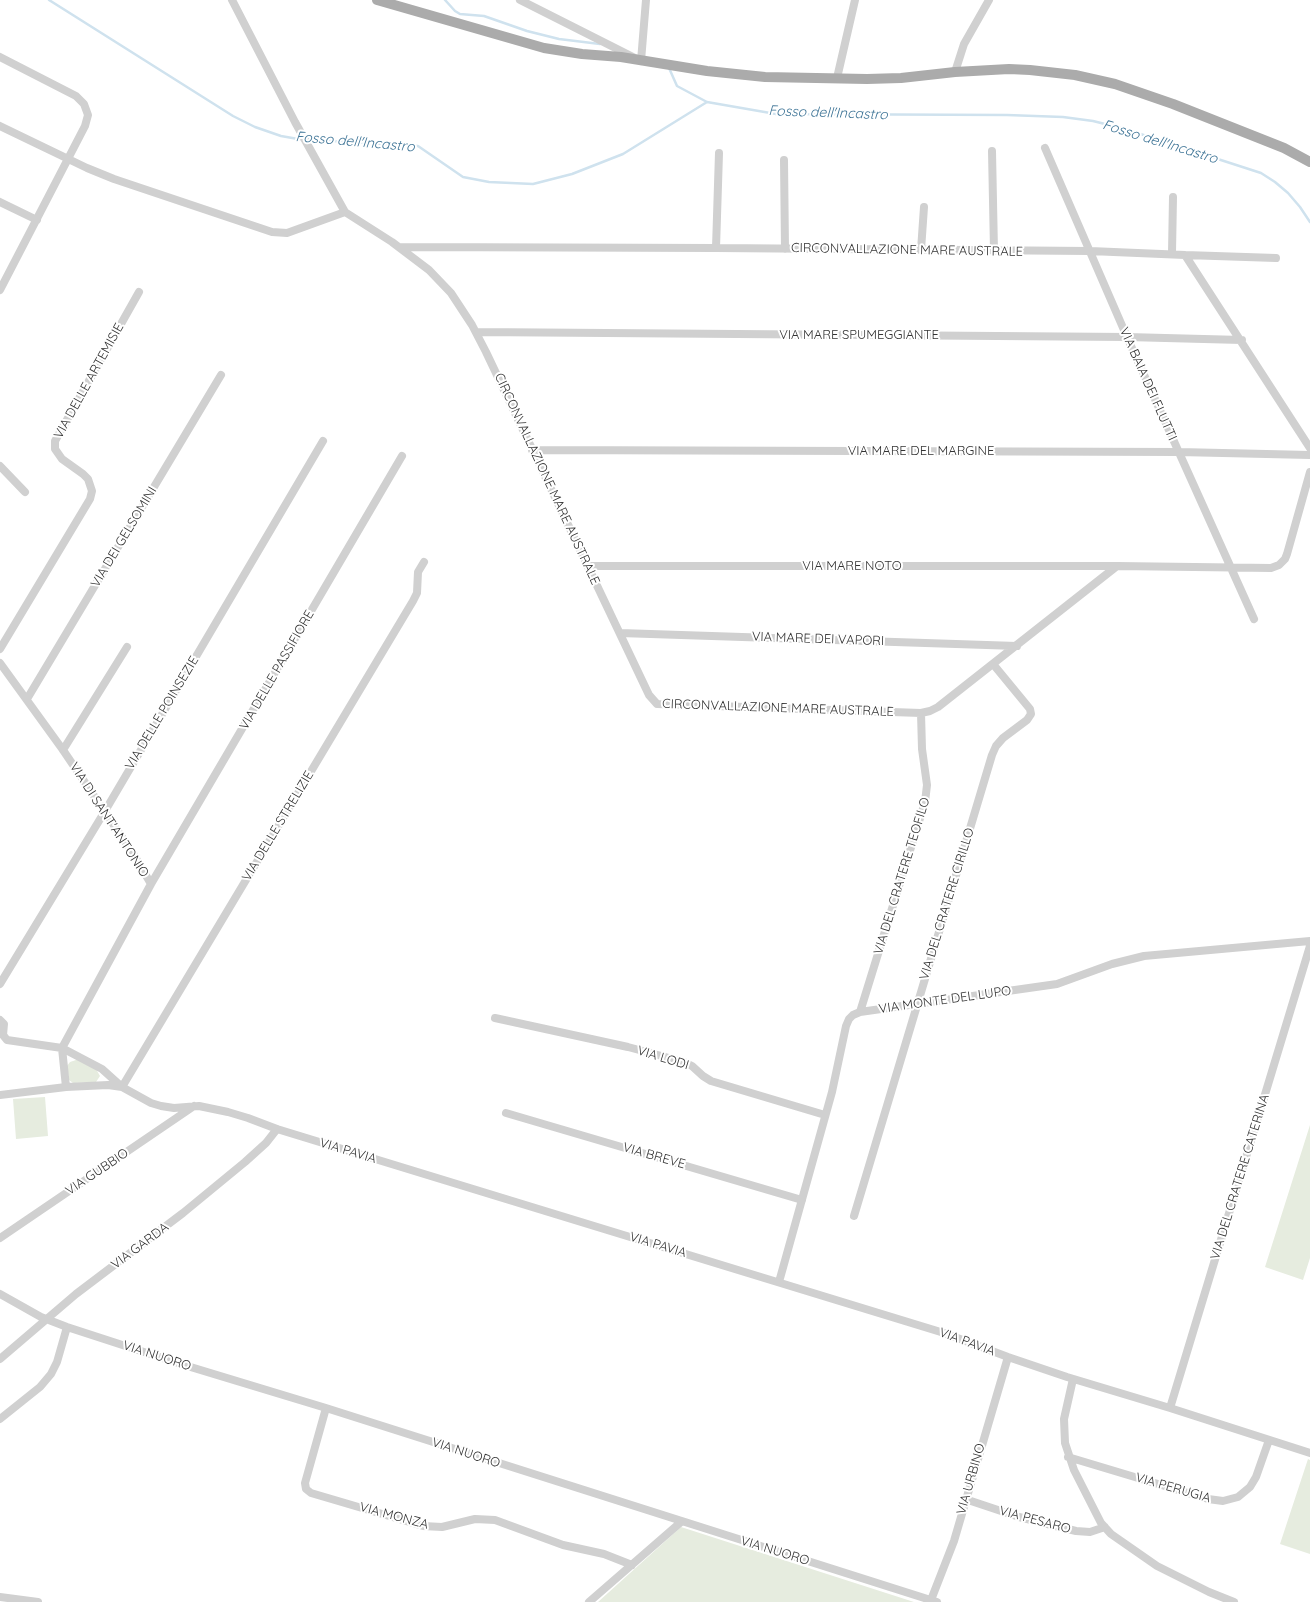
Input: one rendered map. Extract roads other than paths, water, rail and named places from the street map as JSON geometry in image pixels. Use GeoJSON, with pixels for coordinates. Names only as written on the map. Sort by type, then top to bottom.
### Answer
{"type":"FeatureCollection","features":[{"type":"Feature","properties":{"kind":"main road"},"geometry":{"type":"LineString","coordinates":[[376,0],[539,47],[582,54],[621,57],[707,71],[765,77],[837,78],[901,78],[955,72],[1004,69],[1075,75],[1103,81],[1150,95],[1291,151],[1310,162]]}},
{"type":"Feature","properties":{"kind":"street"},"geometry":{"type":"LineString","coordinates":[[0,126],[68,159],[126,184],[276,233],[290,232],[345,212],[295,122],[232,0]]}},
{"type":"Feature","properties":{"kind":"street"},"geometry":{"type":"LineString","coordinates":[[520,0],[641,61],[646,0]]}},
{"type":"Feature","properties":{"kind":"street"},"geometry":{"type":"LineString","coordinates":[[837,78],[855,0]]}},
{"type":"Feature","properties":{"kind":"street"},"geometry":{"type":"LineString","coordinates":[[955,72],[964,44],[989,0]]}},
{"type":"Feature","properties":{"kind":"street"},"geometry":{"type":"LineString","coordinates":[[0,57],[75,94],[87,109],[88,120],[37,220],[2,281],[0,290]]}},
{"type":"Feature","properties":{"kind":"street","name":"VIA BAIA DEI FLUTTI"},"geometry":{"type":"LineString","coordinates":[[1045,148],[1127,337],[1254,619]]}},
{"type":"Feature","properties":{"kind":"street"},"geometry":{"type":"LineString","coordinates":[[992,151],[994,251]]}},
{"type":"Feature","properties":{"kind":"street"},"geometry":{"type":"LineString","coordinates":[[716,248],[719,154]]}},
{"type":"Feature","properties":{"kind":"street"},"geometry":{"type":"LineString","coordinates":[[784,160],[785,249]]}},
{"type":"Feature","properties":{"kind":"street"},"geometry":{"type":"LineString","coordinates":[[1172,254],[1173,196]]}},
{"type":"Feature","properties":{"kind":"street"},"geometry":{"type":"LineString","coordinates":[[0,202],[37,220]]}},
{"type":"Feature","properties":{"kind":"street"},"geometry":{"type":"LineString","coordinates":[[921,250],[924,207]]}},
{"type":"Feature","properties":{"kind":"street","name":"CIRCONVALLAZIONE MARE AUSTRALE"},"geometry":{"type":"LineString","coordinates":[[345,212],[399,248],[424,267],[442,283],[459,305],[476,332],[650,698],[660,705],[921,713],[930,711],[1017,646],[1117,566]]}},
{"type":"Feature","properties":{"kind":"street","name":"CIRCONVALLAZIONE MARE AUSTRALE"},"geometry":{"type":"LineString","coordinates":[[399,248],[716,248],[921,250],[1185,254],[1276,258]]}},
{"type":"Feature","properties":{"kind":"street"},"geometry":{"type":"LineString","coordinates":[[1185,254],[1242,340],[1310,448]]}},
{"type":"Feature","properties":{"kind":"street","name":"VIA DELLE ARTEMISIE"},"geometry":{"type":"LineString","coordinates":[[0,649],[90,499],[92,492],[88,479],[62,460],[55,449],[55,441],[139,292]]}},
{"type":"Feature","properties":{"kind":"street","name":"VIA MARE SPUMEGGIANTE"},"geometry":{"type":"LineString","coordinates":[[476,332],[1127,337],[1242,340]]}},
{"type":"Feature","properties":{"kind":"street","name":"VIA DEI GELSOMINI"},"geometry":{"type":"LineString","coordinates":[[27,699],[221,375]]}},
{"type":"Feature","properties":{"kind":"street","name":"VIA DELLE POINSEZIE"},"geometry":{"type":"LineString","coordinates":[[0,984],[322,441]]}},
{"type":"Feature","properties":{"kind":"street","name":"VIA MARE DEL MARGINE"},"geometry":{"type":"LineString","coordinates":[[532,450],[1179,452],[1310,455]]}},
{"type":"Feature","properties":{"kind":"street","name":"VIA DELLE PASSIFIORE"},"geometry":{"type":"LineString","coordinates":[[151,884],[402,456]]}},
{"type":"Feature","properties":{"kind":"street"},"geometry":{"type":"LineString","coordinates":[[0,466],[25,492]]}},
{"type":"Feature","properties":{"kind":"street"},"geometry":{"type":"LineString","coordinates":[[1117,566],[1271,568],[1276,566],[1283,561],[1287,554],[1310,472]]}},
{"type":"Feature","properties":{"kind":"street","name":"VIA DELLE STRELIZIE"},"geometry":{"type":"LineString","coordinates":[[122,1087],[413,601],[417,593],[417,575],[424,562]]}},
{"type":"Feature","properties":{"kind":"street","name":"VIA MARE NOTO"},"geometry":{"type":"LineString","coordinates":[[588,566],[1117,566]]}},
{"type":"Feature","properties":{"kind":"street","name":"VIA MARE DEI VAPORI"},"geometry":{"type":"LineString","coordinates":[[620,633],[1017,646]]}},
{"type":"Feature","properties":{"kind":"street"},"geometry":{"type":"LineString","coordinates":[[63,750],[127,647]]}},
{"type":"Feature","properties":{"kind":"street","name":"VIA DEL CRATERE CIRILLO"},"geometry":{"type":"LineString","coordinates":[[854,1216],[916,1004],[992,755],[1000,742],[1027,720],[1031,714],[1030,709],[993,664]]}},
{"type":"Feature","properties":{"kind":"street","name":"VIA DI SANT'ANTONIO"},"geometry":{"type":"LineString","coordinates":[[1,666],[27,699],[63,750],[134,854],[151,884],[62,1048]]}},
{"type":"Feature","properties":{"kind":"street","name":"VIA DEL CRATERE TEOFILO"},"geometry":{"type":"LineString","coordinates":[[860,1012],[926,798],[927,785],[922,749],[921,713]]}},
{"type":"Feature","properties":{"kind":"street","name":"VIA MONTE DEL LUPO"},"geometry":{"type":"LineString","coordinates":[[779,1282],[834,1084],[847,1023],[851,1017],[860,1012],[1057,984],[1112,964],[1144,956],[1310,941]]}},
{"type":"Feature","properties":{"kind":"street","name":"VIA DEL CRATERE CATERINA"},"geometry":{"type":"LineString","coordinates":[[1170,1408],[1310,946]]}},
{"type":"Feature","properties":{"kind":"street","name":"VIA LODI"},"geometry":{"type":"LineString","coordinates":[[495,1018],[628,1047],[684,1062],[692,1066],[703,1076],[713,1081],[825,1115]]}},
{"type":"Feature","properties":{"kind":"street"},"geometry":{"type":"LineString","coordinates":[[0,1020],[4,1024],[3,1035],[7,1040],[62,1048],[102,1069],[122,1087]]}},
{"type":"Feature","properties":{"kind":"street"},"geometry":{"type":"LineString","coordinates":[[62,1048],[66,1087]]}},
{"type":"Feature","properties":{"kind":"street","name":"VIA PAVIA"},"geometry":{"type":"LineString","coordinates":[[0,1095],[101,1084],[122,1087],[158,1106],[174,1108],[195,1106],[207,1107],[242,1116],[277,1130],[944,1333],[1073,1379],[1170,1408],[1310,1453]]}},
{"type":"Feature","properties":{"kind":"street","name":"VIA GUBBIO"},"geometry":{"type":"LineString","coordinates":[[0,1238],[195,1106]]}},
{"type":"Feature","properties":{"kind":"street","name":"VIA BREVE"},"geometry":{"type":"LineString","coordinates":[[506,1113],[802,1200]]}},
{"type":"Feature","properties":{"kind":"street","name":"VIA GARDA"},"geometry":{"type":"LineString","coordinates":[[0,1359],[76,1294],[183,1213],[245,1162],[266,1143],[277,1130]]}},
{"type":"Feature","properties":{"kind":"street","name":"VIA NUORO"},"geometry":{"type":"LineString","coordinates":[[0,1294],[47,1319],[67,1327],[934,1601]]}},
{"type":"Feature","properties":{"kind":"street"},"geometry":{"type":"LineString","coordinates":[[0,1418],[40,1386],[51,1374],[57,1362],[67,1327]]}},
{"type":"Feature","properties":{"kind":"street","name":"VIA URBINO"},"geometry":{"type":"LineString","coordinates":[[934,1601],[954,1541],[965,1499],[1008,1357]]}},
{"type":"Feature","properties":{"kind":"street"},"geometry":{"type":"LineString","coordinates":[[1073,1379],[1064,1427],[1064,1443],[1068,1457],[1088,1498],[1105,1527],[1131,1549],[1157,1566],[1209,1592],[1234,1602]]}},
{"type":"Feature","properties":{"kind":"street","name":"VIA MONZA"},"geometry":{"type":"LineString","coordinates":[[326,1408],[304,1483],[306,1489],[311,1493],[423,1526],[442,1527],[475,1519],[495,1520],[563,1545],[604,1554],[632,1565]]}},
{"type":"Feature","properties":{"kind":"street","name":"VIA PERUGIA"},"geometry":{"type":"LineString","coordinates":[[1068,1457],[1208,1499],[1223,1501],[1238,1497],[1250,1487],[1256,1477],[1269,1440]]}},
{"type":"Feature","properties":{"kind":"street","name":"VIA PESARO"},"geometry":{"type":"LineString","coordinates":[[965,1499],[1012,1515],[1076,1531],[1090,1532],[1105,1527]]}},
{"type":"Feature","properties":{"kind":"street"},"geometry":{"type":"LineString","coordinates":[[589,1602],[681,1522]]}},
{"type":"Feature","properties":{"kind":"street"},"geometry":{"type":"LineString","coordinates":[[0,1596],[38,1602]]}},
{"type":"Feature","properties":{"kind":"waterway","name":"Fosso dell'Incastro"},"geometry":{"type":"LineString","coordinates":[[49,0],[233,116],[255,127],[281,136],[298,139],[418,146],[463,177],[489,182],[533,184],[572,174],[623,154],[707,102],[776,114],[1007,115],[1063,117],[1093,121],[1125,129],[1261,173],[1288,193],[1310,222]]}},
{"type":"Feature","properties":{"kind":"waterway"},"geometry":{"type":"LineString","coordinates":[[445,0],[455,11],[460,14],[484,16],[527,31],[559,39],[600,44]]}},
{"type":"Feature","properties":{"kind":"waterway"},"geometry":{"type":"LineString","coordinates":[[669,68],[677,86],[707,102]]}}]}
